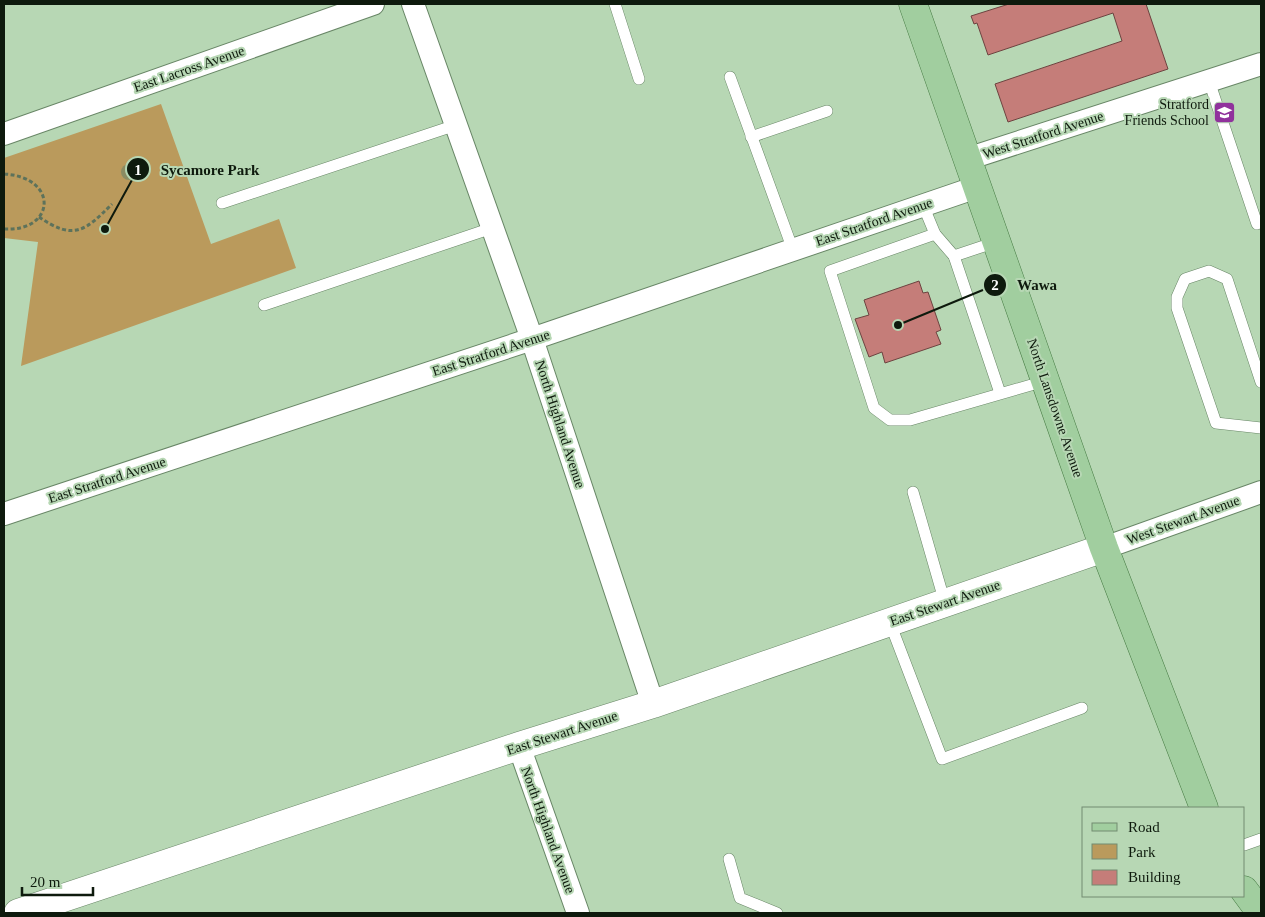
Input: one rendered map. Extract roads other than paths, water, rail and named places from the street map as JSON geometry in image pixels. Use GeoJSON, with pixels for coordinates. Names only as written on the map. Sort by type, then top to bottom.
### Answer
{"type":"FeatureCollection","features":[{"type":"Feature","properties":{"kind":"main road","name":"North Lansdowne Avenue"},"geometry":{"type":"LineString","coordinates":[[913,4],[1104,548],[1204,807]]}},
{"type":"Feature","properties":{"kind":"main road"},"geometry":{"type":"LineString","coordinates":[[1245,891],[1261,913]]}},
{"type":"Feature","properties":{"kind":"street","name":"East Lacross Avenue"},"geometry":{"type":"LineString","coordinates":[[4,134],[373,4]]}},
{"type":"Feature","properties":{"kind":"street","name":"North Highland Avenue"},"geometry":{"type":"LineString","coordinates":[[413,4],[532,339],[653,704]]}},
{"type":"Feature","properties":{"kind":"street","name":"West Stratford Avenue"},"geometry":{"type":"LineString","coordinates":[[967,159],[1261,64]]}},
{"type":"Feature","properties":{"kind":"street","name":"East Stratford Avenue"},"geometry":{"type":"LineString","coordinates":[[4,514],[532,339],[977,187]]}},
{"type":"Feature","properties":{"kind":"street","name":"West Stewart Avenue"},"geometry":{"type":"LineString","coordinates":[[1104,548],[1261,492]]}},
{"type":"Feature","properties":{"kind":"street","name":"East Stewart Avenue"},"geometry":{"type":"LineString","coordinates":[[18,913],[519,746],[653,704],[1104,548]]}},
{"type":"Feature","properties":{"kind":"street","name":"North Highland Avenue"},"geometry":{"type":"LineString","coordinates":[[519,746],[578,913]]}},
{"type":"Feature","properties":{"kind":"lane"},"geometry":{"type":"LineString","coordinates":[[614,4],[639,79]]}},
{"type":"Feature","properties":{"kind":"lane"},"geometry":{"type":"LineString","coordinates":[[730,77],[793,250]]}},
{"type":"Feature","properties":{"kind":"lane"},"geometry":{"type":"LineString","coordinates":[[1209,81],[1257,224]]}},
{"type":"Feature","properties":{"kind":"lane"},"geometry":{"type":"LineString","coordinates":[[751,137],[827,110]]}},
{"type":"Feature","properties":{"kind":"lane"},"geometry":{"type":"LineString","coordinates":[[222,203],[456,125]]}},
{"type":"Feature","properties":{"kind":"lane"},"geometry":{"type":"LineString","coordinates":[[923,205],[935,234],[954,256],[1000,393]]}},
{"type":"Feature","properties":{"kind":"lane"},"geometry":{"type":"LineString","coordinates":[[264,305],[492,228]]}},
{"type":"Feature","properties":{"kind":"lane"},"geometry":{"type":"LineString","coordinates":[[935,234],[830,271],[874,408],[890,420],[910,420],[1045,380]]}},
{"type":"Feature","properties":{"kind":"lane"},"geometry":{"type":"LineString","coordinates":[[954,256],[996,242]]}},
{"type":"Feature","properties":{"kind":"lane"},"geometry":{"type":"LineString","coordinates":[[1261,382],[1228,279],[1209,271],[1185,279],[1177,297],[1177,308],[1216,423],[1261,428]]}},
{"type":"Feature","properties":{"kind":"lane"},"geometry":{"type":"LineString","coordinates":[[913,492],[945,603]]}},
{"type":"Feature","properties":{"kind":"lane"},"geometry":{"type":"LineString","coordinates":[[890,622],[942,759],[1082,708]]}},
{"type":"Feature","properties":{"kind":"lane"},"geometry":{"type":"LineString","coordinates":[[1245,845],[1261,839]]}},
{"type":"Feature","properties":{"kind":"lane"},"geometry":{"type":"LineString","coordinates":[[729,859],[740,898],[777,913]]}},
{"type":"Feature","properties":{"kind":"place","name":"Stratford Friends School"},"geometry":{"type":"Point","coordinates":[1225,112]}},
{"type":"Feature","properties":{"kind":"place","name":"Sycamore Park"},"geometry":{"type":"Point","coordinates":[105,229]}},
{"type":"Feature","properties":{"kind":"place","name":"Wawa"},"geometry":{"type":"Point","coordinates":[898,325]}}]}
